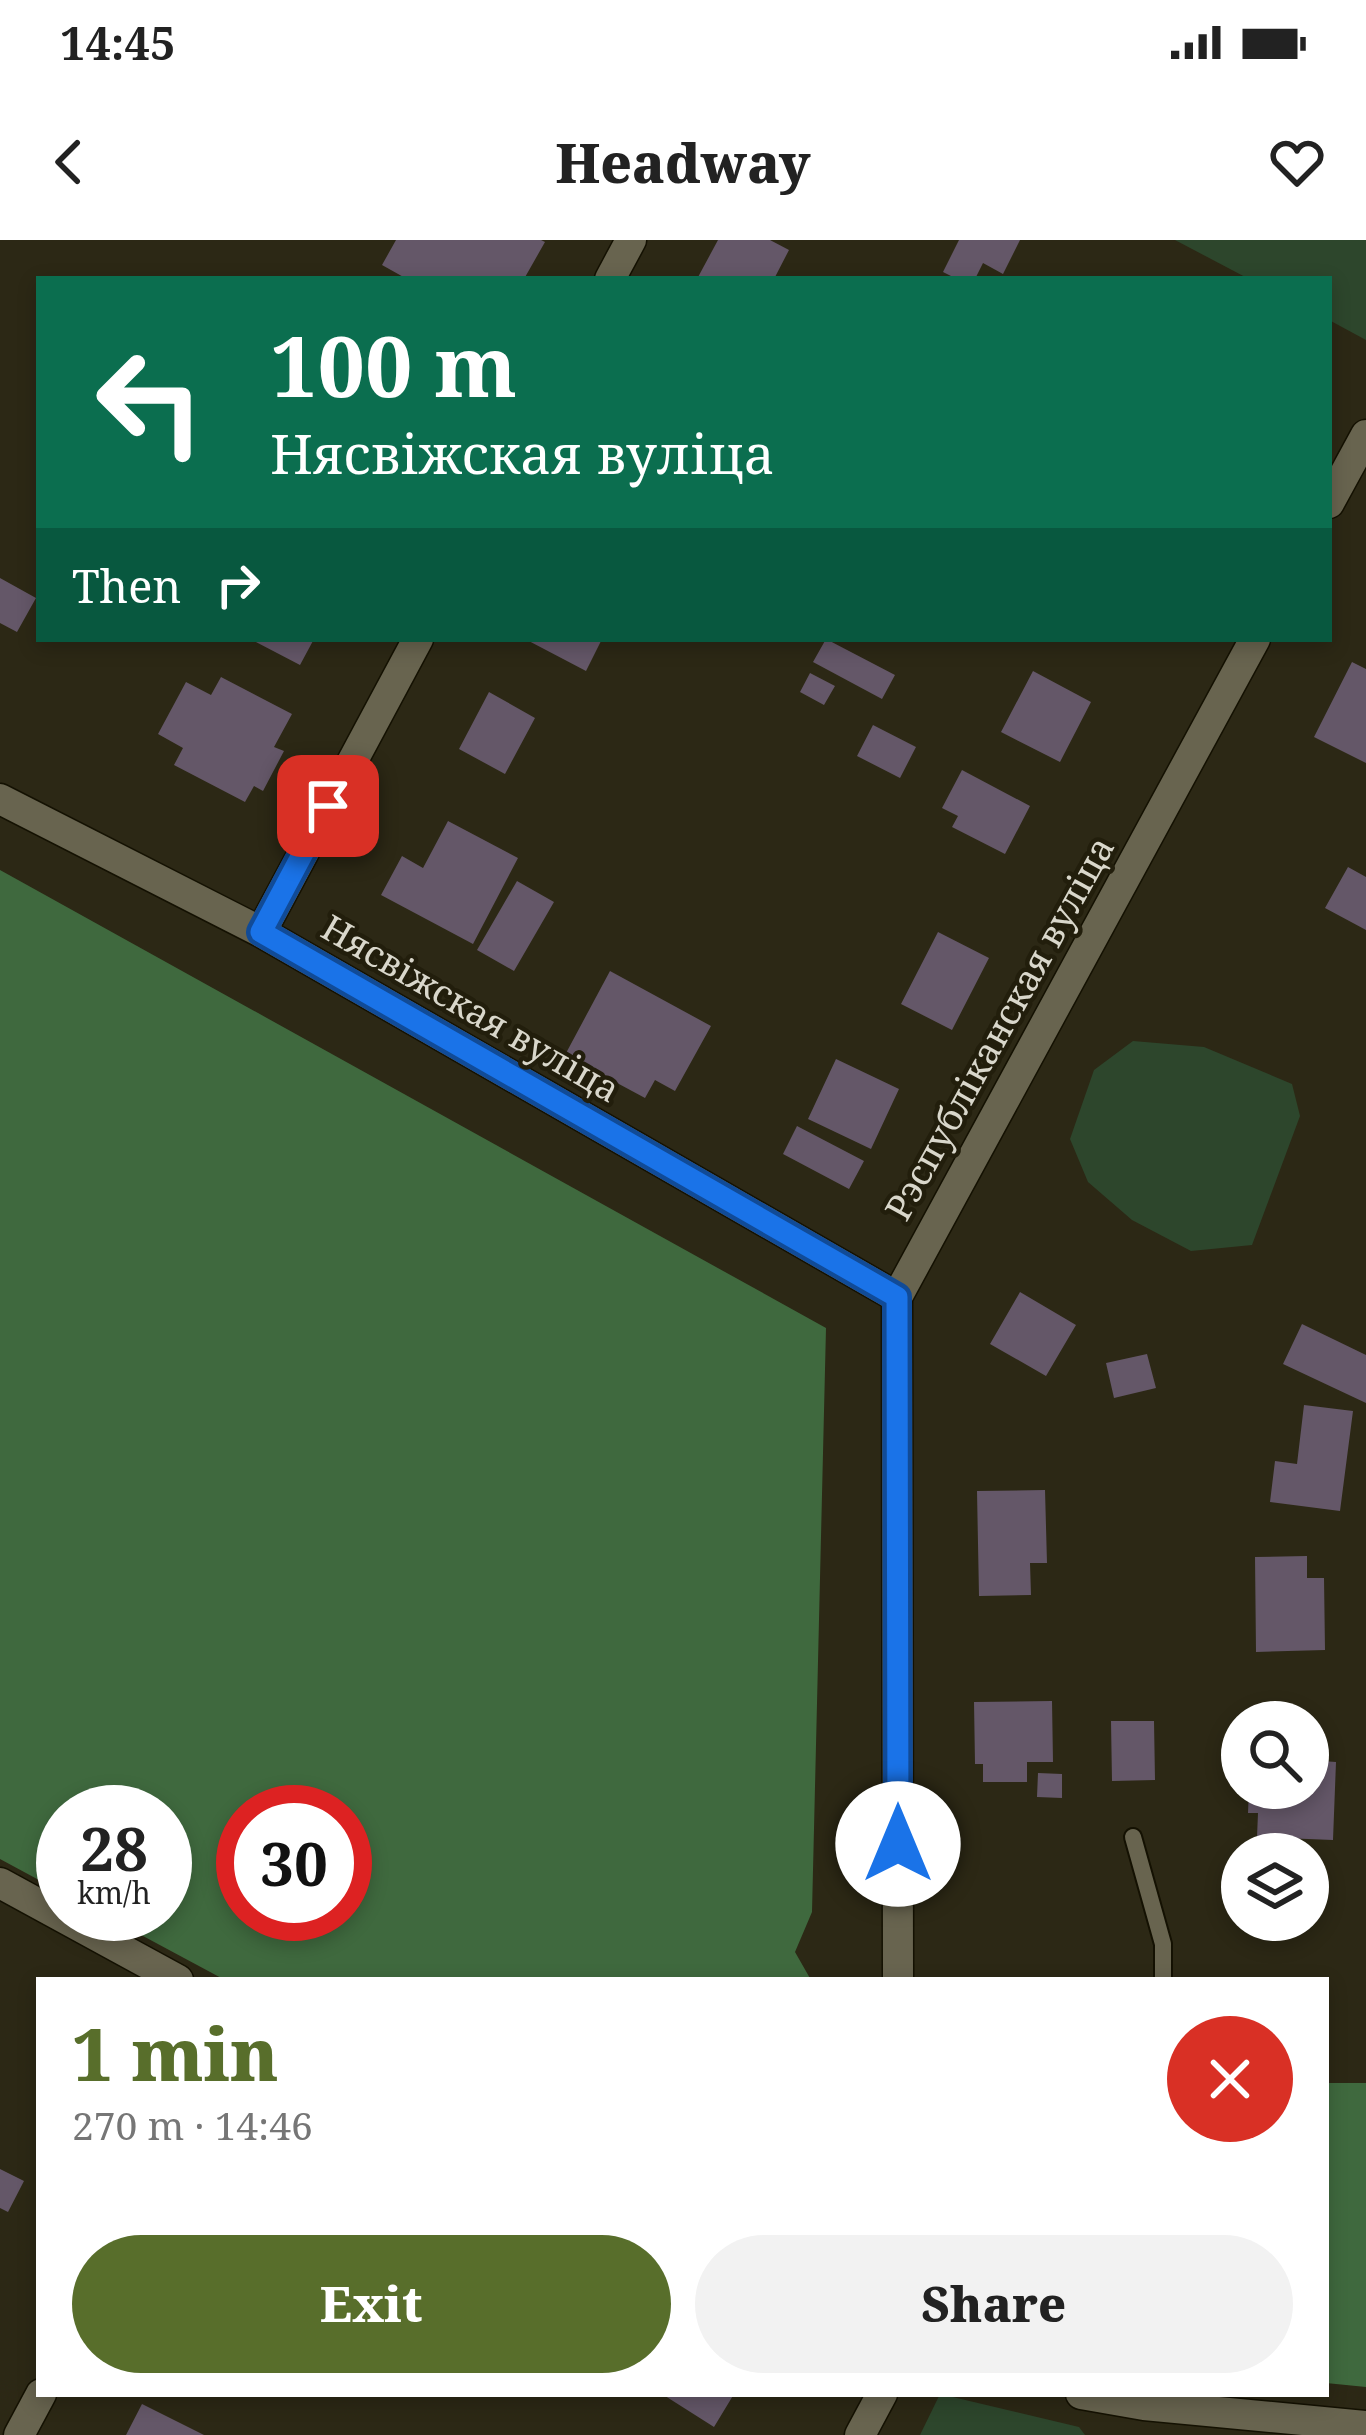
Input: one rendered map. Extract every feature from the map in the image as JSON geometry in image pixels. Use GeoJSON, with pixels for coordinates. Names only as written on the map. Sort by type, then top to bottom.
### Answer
{"type":"FeatureCollection","features":[{"type":"Feature","properties":{"kind":"street"},"geometry":{"type":"LineString","coordinates":[[612,276],[631,240]]}},
{"type":"Feature","properties":{"kind":"street"},"geometry":{"type":"LineString","coordinates":[[1332,497],[1366,435]]}},
{"type":"Feature","properties":{"kind":"street"},"geometry":{"type":"LineString","coordinates":[[261,932],[416,642]]}},
{"type":"Feature","properties":{"kind":"street","name":"Рэспубліканская вуліца"},"geometry":{"type":"LineString","coordinates":[[898,1977],[897,1297],[1253,642]]}},
{"type":"Feature","properties":{"kind":"street","name":"Нясвіжская вуліца"},"geometry":{"type":"LineString","coordinates":[[0,800],[261,932],[897,1297]]}},
{"type":"Feature","properties":{"kind":"street"},"geometry":{"type":"LineString","coordinates":[[0,1883],[172,1977]]}},
{"type":"Feature","properties":{"kind":"street"},"geometry":{"type":"LineString","coordinates":[[19,2435],[38,2397]]}},
{"type":"Feature","properties":{"kind":"street"},"geometry":{"type":"LineString","coordinates":[[860,2435],[880,2397]]}},
{"type":"Feature","properties":{"kind":"street"},"geometry":{"type":"LineString","coordinates":[[1102,2397],[1364,2429]]}},
{"type":"Feature","properties":{"kind":"lane"},"geometry":{"type":"LineString","coordinates":[[1133,1837],[1162,1944],[1163,1977]]}},
{"type":"Feature","properties":{"kind":"green space"},"geometry":{"type":"Polygon","coordinates":[[[1175,240],[1366,240],[1366,340],[1332,322],[1332,276],[1243,276],[1175,240]]]}},
{"type":"Feature","properties":{"kind":"green space"},"geometry":{"type":"Polygon","coordinates":[[[0,870],[826,1328],[812,1912],[795,1952],[809,1977],[219,1977],[152,1941],[192,1941],[192,1785],[36,1785],[36,1878],[0,1859],[0,870]]]}},
{"type":"Feature","properties":{"kind":"green space"},"geometry":{"type":"Polygon","coordinates":[[[1133,1041],[1204,1047],[1292,1084],[1300,1116],[1252,1245],[1191,1251],[1132,1220],[1088,1182],[1070,1139],[1094,1070],[1133,1041]]]}},
{"type":"Feature","properties":{"kind":"green space"},"geometry":{"type":"Polygon","coordinates":[[[1329,2083],[1366,2083],[1366,2387],[1329,2383],[1329,2083]]]}},
{"type":"Feature","properties":{"kind":"green space"},"geometry":{"type":"Polygon","coordinates":[[[939,2397],[953,2397],[1079,2427],[1085,2435],[920,2435],[939,2397]]]}},
{"type":"Feature","properties":{"kind":"building"},"geometry":{"type":"Polygon","coordinates":[[[396,240],[545,242],[526,276],[402,276],[382,265],[396,240]]]}},
{"type":"Feature","properties":{"kind":"building"},"geometry":{"type":"Polygon","coordinates":[[[718,240],[770,240],[789,250],[776,276],[699,276],[718,240]]]}},
{"type":"Feature","properties":{"kind":"building"},"geometry":{"type":"Polygon","coordinates":[[[959,240],[1020,240],[1003,274],[983,263],[976,276],[943,272],[959,240]]]}},
{"type":"Feature","properties":{"kind":"building"},"geometry":{"type":"Polygon","coordinates":[[[0,578],[36,598],[17,632],[0,623],[0,578]]]}},
{"type":"Feature","properties":{"kind":"building"},"geometry":{"type":"Polygon","coordinates":[[[256,642],[312,642],[300,665],[256,642]]]}},
{"type":"Feature","properties":{"kind":"building"},"geometry":{"type":"Polygon","coordinates":[[[531,642],[600,642],[586,671],[531,642]]]}},
{"type":"Feature","properties":{"kind":"building"},"geometry":{"type":"Polygon","coordinates":[[[824,642],[832,642],[895,675],[882,699],[813,662],[824,642]]]}},
{"type":"Feature","properties":{"kind":"building"},"geometry":{"type":"Polygon","coordinates":[[[1352,662],[1366,669],[1366,763],[1314,737],[1352,662]]]}},
{"type":"Feature","properties":{"kind":"building"},"geometry":{"type":"Polygon","coordinates":[[[1033,671],[1091,702],[1060,762],[1001,732],[1033,671]]]}},
{"type":"Feature","properties":{"kind":"building"},"geometry":{"type":"Polygon","coordinates":[[[810,673],[835,686],[824,705],[800,692],[810,673]]]}},
{"type":"Feature","properties":{"kind":"building"},"geometry":{"type":"Polygon","coordinates":[[[221,677],[292,714],[274,747],[284,751],[263,791],[254,786],[245,802],[174,765],[183,748],[158,734],[186,682],[211,695],[221,677]]]}},
{"type":"Feature","properties":{"kind":"building"},"geometry":{"type":"Polygon","coordinates":[[[489,692],[535,718],[505,774],[459,749],[489,692]]]}},
{"type":"Feature","properties":{"kind":"building"},"geometry":{"type":"Polygon","coordinates":[[[873,725],[916,747],[900,778],[857,756],[873,725]]]}},
{"type":"Feature","properties":{"kind":"building"},"geometry":{"type":"Polygon","coordinates":[[[962,770],[1030,806],[1005,854],[952,827],[958,816],[942,808],[962,770]]]}},
{"type":"Feature","properties":{"kind":"building"},"geometry":{"type":"Polygon","coordinates":[[[448,821],[518,858],[473,944],[381,895],[402,856],[423,868],[448,821]]]}},
{"type":"Feature","properties":{"kind":"building"},"geometry":{"type":"Polygon","coordinates":[[[1348,867],[1366,877],[1366,930],[1325,908],[1348,867]]]}},
{"type":"Feature","properties":{"kind":"building"},"geometry":{"type":"Polygon","coordinates":[[[517,881],[554,902],[514,971],[477,950],[517,881]]]}},
{"type":"Feature","properties":{"kind":"building"},"geometry":{"type":"Polygon","coordinates":[[[938,932],[989,958],[952,1030],[901,1004],[938,932]]]}},
{"type":"Feature","properties":{"kind":"building"},"geometry":{"type":"Polygon","coordinates":[[[610,971],[711,1026],[675,1091],[655,1080],[645,1098],[565,1055],[610,971]]]}},
{"type":"Feature","properties":{"kind":"building"},"geometry":{"type":"Polygon","coordinates":[[[836,1059],[899,1089],[871,1149],[808,1119],[836,1059]]]}},
{"type":"Feature","properties":{"kind":"building"},"geometry":{"type":"Polygon","coordinates":[[[797,1126],[864,1161],[849,1189],[783,1154],[797,1126]]]}},
{"type":"Feature","properties":{"kind":"building"},"geometry":{"type":"Polygon","coordinates":[[[1020,1292],[1076,1325],[1046,1376],[990,1344],[1020,1292]]]}},
{"type":"Feature","properties":{"kind":"building"},"geometry":{"type":"Polygon","coordinates":[[[1302,1324],[1366,1355],[1366,1403],[1283,1364],[1302,1324]]]}},
{"type":"Feature","properties":{"kind":"building"},"geometry":{"type":"Polygon","coordinates":[[[1147,1354],[1156,1388],[1114,1398],[1106,1363],[1147,1354]]]}},
{"type":"Feature","properties":{"kind":"building"},"geometry":{"type":"Polygon","coordinates":[[[1304,1405],[1353,1411],[1340,1511],[1270,1502],[1275,1461],[1297,1464],[1304,1405]]]}},
{"type":"Feature","properties":{"kind":"building"},"geometry":{"type":"Polygon","coordinates":[[[1045,1490],[1047,1563],[1030,1563],[1031,1595],[979,1596],[977,1491],[1045,1490]]]}},
{"type":"Feature","properties":{"kind":"building"},"geometry":{"type":"Polygon","coordinates":[[[1307,1556],[1307,1578],[1324,1578],[1325,1650],[1256,1652],[1255,1557],[1307,1556]]]}},
{"type":"Feature","properties":{"kind":"building"},"geometry":{"type":"Polygon","coordinates":[[[1052,1701],[1053,1762],[1027,1762],[1027,1782],[983,1782],[983,1764],[975,1764],[974,1702],[1052,1701]]]}},
{"type":"Feature","properties":{"kind":"building"},"geometry":{"type":"Polygon","coordinates":[[[1111,1721],[1154,1721],[1155,1780],[1112,1781],[1111,1721]]]}},
{"type":"Feature","properties":{"kind":"building"},"geometry":{"type":"Polygon","coordinates":[[[1329,1762],[1336,1762],[1333,1840],[1329,1833],[1257,1833],[1258,1813],[1248,1813],[1248,1809],[1329,1809],[1329,1762]]]}},
{"type":"Feature","properties":{"kind":"building"},"geometry":{"type":"Polygon","coordinates":[[[1038,1773],[1062,1774],[1062,1798],[1037,1797],[1038,1773]]]}},
{"type":"Feature","properties":{"kind":"building"},"geometry":{"type":"Polygon","coordinates":[[[0,2169],[24,2181],[8,2212],[0,2208],[0,2169]]]}},
{"type":"Feature","properties":{"kind":"building"},"geometry":{"type":"Polygon","coordinates":[[[667,2397],[732,2397],[714,2427],[667,2397]]]}},
{"type":"Feature","properties":{"kind":"building"},"geometry":{"type":"Polygon","coordinates":[[[142,2404],[204,2435],[126,2435],[142,2404]]]}},
{"type":"Feature","properties":{"kind":"route"},"geometry":{"type":"LineString","coordinates":[[328,806],[261,932],[897,1297],[898,1844]]}}]}
